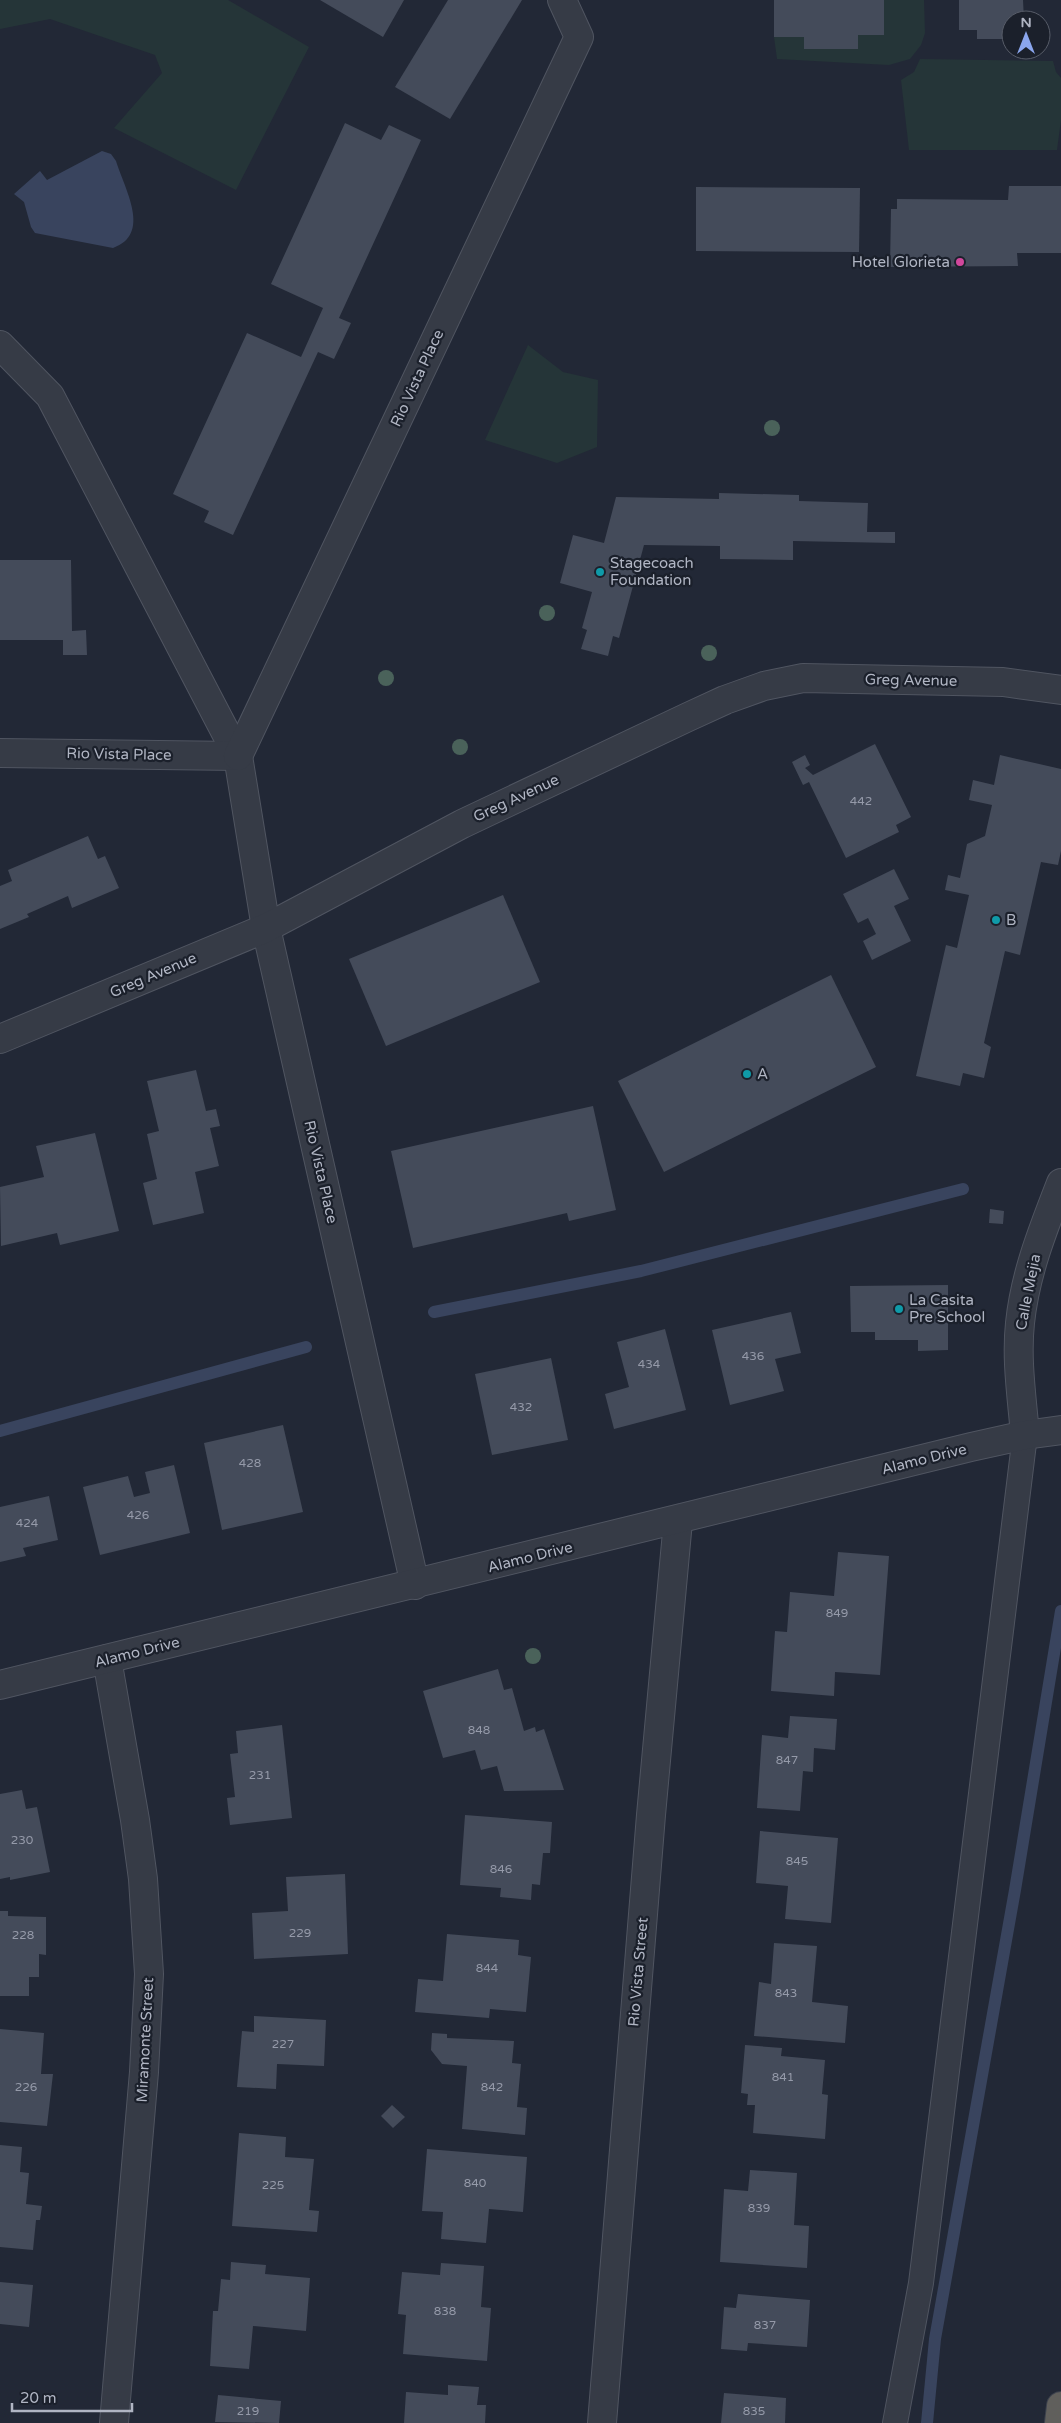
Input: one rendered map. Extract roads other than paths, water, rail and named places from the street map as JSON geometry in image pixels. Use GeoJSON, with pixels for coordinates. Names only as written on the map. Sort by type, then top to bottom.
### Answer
{"type":"FeatureCollection","features":[{"type":"Feature","properties":{"kind":"highway"},"geometry":{"type":"LineString","coordinates":[[1059,2423],[1061,2406]]}},
{"type":"Feature","properties":{"kind":"street","name":"Rio Vista Place"},"geometry":{"type":"LineString","coordinates":[[238,756],[579,37],[562,0]]}},
{"type":"Feature","properties":{"kind":"street","name":"Rio Vista Place"},"geometry":{"type":"LineString","coordinates":[[0,345],[50,396],[238,756],[266,928],[415,1585]]}},
{"type":"Feature","properties":{"kind":"street","name":"Greg Avenue"},"geometry":{"type":"LineString","coordinates":[[0,1039],[266,928],[462,824],[696,713],[764,686],[803,678],[1003,682],[1061,690]]}},
{"type":"Feature","properties":{"kind":"street","name":"Rio Vista Place"},"geometry":{"type":"LineString","coordinates":[[0,753],[238,756]]}},
{"type":"Feature","properties":{"kind":"street","name":"Calle Mejia"},"geometry":{"type":"LineString","coordinates":[[1025,1435],[1019,1372],[1021,1316],[1036,1247],[1061,1183]]}},
{"type":"Feature","properties":{"kind":"street","name":"Alamo Drive"},"geometry":{"type":"LineString","coordinates":[[0,1685],[1025,1435],[1061,1430]]}},
{"type":"Feature","properties":{"kind":"street","name":"Rio Vista Street"},"geometry":{"type":"LineString","coordinates":[[602,2423],[651,1815],[678,1521]]}},
{"type":"Feature","properties":{"kind":"street","name":"Miramonte Street"},"geometry":{"type":"LineString","coordinates":[[107,1659],[135,1820],[143,1879],[149,1974],[144,2072],[114,2423]]}},
{"type":"Feature","properties":{"kind":"lane"},"geometry":{"type":"LineString","coordinates":[[895,2423],[921,2283],[1025,1435]]}},
{"type":"Feature","properties":{"kind":"water"},"geometry":{"type":"Polygon","coordinates":[[[102,151],[111,154],[116,161],[129,198],[133,222],[131,233],[125,241],[113,248],[35,233],[31,227],[24,202],[14,194],[40,171],[47,180],[102,151]]]}},
{"type":"Feature","properties":{"kind":"waterway"},"geometry":{"type":"LineString","coordinates":[[434,1312],[641,1271],[963,1189]]}},
{"type":"Feature","properties":{"kind":"waterway"},"geometry":{"type":"LineString","coordinates":[[0,1431],[306,1347]]}},
{"type":"Feature","properties":{"kind":"waterway"},"geometry":{"type":"LineString","coordinates":[[927,2423],[935,2339],[1015,1890],[1061,1611]]}},
{"type":"Feature","properties":{"kind":"place","name":"Hotel Glorieta"},"geometry":{"type":"Point","coordinates":[960,262]}},
{"type":"Feature","properties":{"kind":"place","name":"Stagecoach Foundation"},"geometry":{"type":"Point","coordinates":[600,572]}},
{"type":"Feature","properties":{"kind":"place","name":"B"},"geometry":{"type":"Point","coordinates":[996,920]}},
{"type":"Feature","properties":{"kind":"place","name":"A"},"geometry":{"type":"Point","coordinates":[747,1074]}},
{"type":"Feature","properties":{"kind":"place","name":"La Casita Pre School"},"geometry":{"type":"Point","coordinates":[899,1309]}}]}
